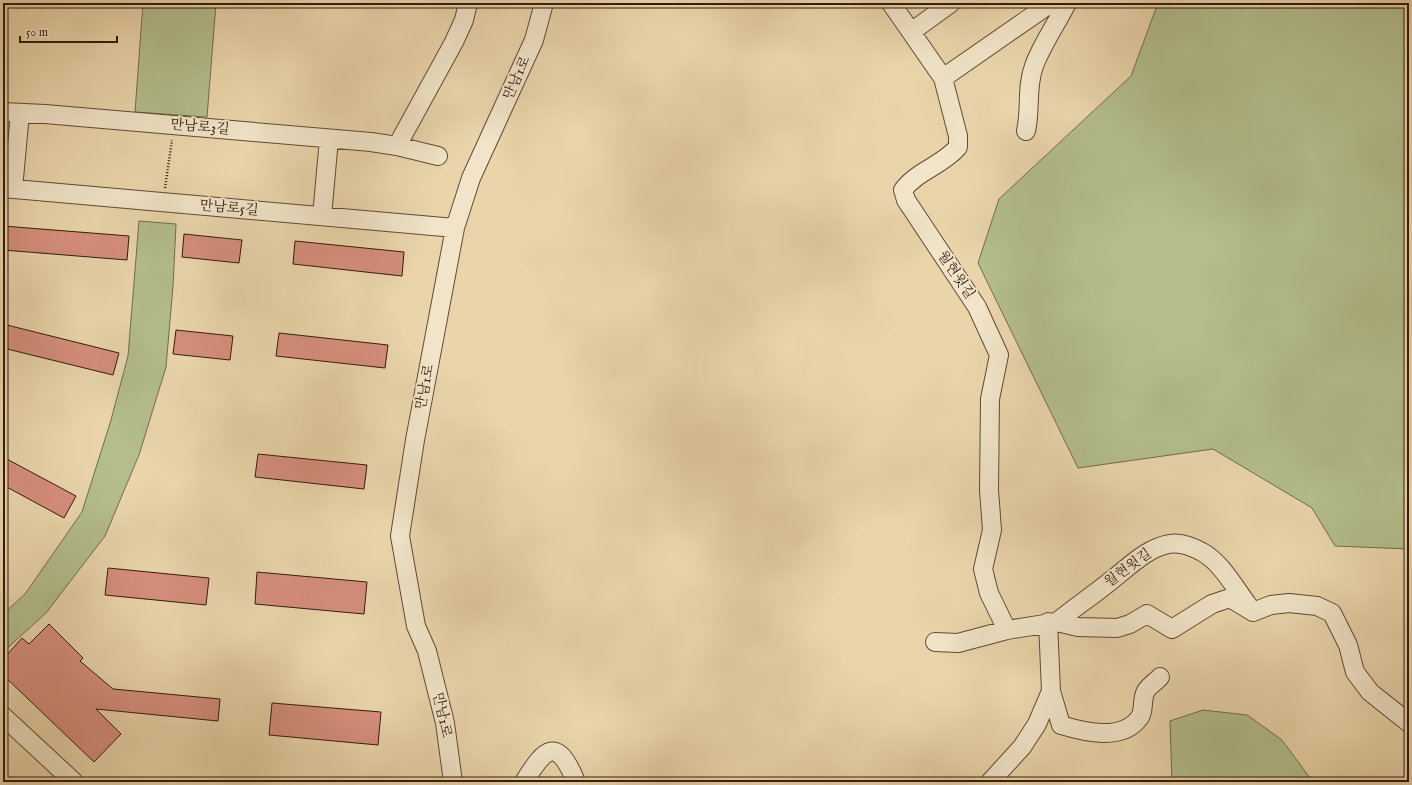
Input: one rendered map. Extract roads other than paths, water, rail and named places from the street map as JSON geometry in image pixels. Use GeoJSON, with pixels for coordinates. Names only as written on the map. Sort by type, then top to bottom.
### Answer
{"type":"FeatureCollection","features":[{"type":"Feature","properties":{"kind":"street"},"geometry":{"type":"LineString","coordinates":[[397,146],[454,42],[464,20],[468,3]]}},
{"type":"Feature","properties":{"kind":"street","name":"만남1로"},"geometry":{"type":"LineString","coordinates":[[453,782],[445,723],[427,651],[416,626],[400,536],[415,440],[455,228],[472,178],[534,40],[544,3]]}},
{"type":"Feature","properties":{"kind":"street"},"geometry":{"type":"LineString","coordinates":[[891,3],[943,78],[1051,3]]}},
{"type":"Feature","properties":{"kind":"street"},"geometry":{"type":"LineString","coordinates":[[911,32],[951,3]]}},
{"type":"Feature","properties":{"kind":"street"},"geometry":{"type":"LineString","coordinates":[[1026,131],[1030,116],[1029,90],[1034,66],[1067,3]]}},
{"type":"Feature","properties":{"kind":"street","name":"월현윗길"},"geometry":{"type":"LineString","coordinates":[[943,78],[958,136],[958,146],[952,154],[909,182],[903,190],[906,200],[977,307],[999,355],[990,399],[989,490],[992,530],[983,569],[989,593],[1007,630]]}},
{"type":"Feature","properties":{"kind":"street"},"geometry":{"type":"LineString","coordinates":[[8,189],[11,112]]}},
{"type":"Feature","properties":{"kind":"street","name":"만남로3길"},"geometry":{"type":"LineString","coordinates":[[11,112],[174,125],[397,146],[438,156]]}},
{"type":"Feature","properties":{"kind":"street"},"geometry":{"type":"LineString","coordinates":[[322,216],[329,139]]}},
{"type":"Feature","properties":{"kind":"street","name":"만남로5길"},"geometry":{"type":"LineString","coordinates":[[8,189],[455,228]]}},
{"type":"Feature","properties":{"kind":"street","name":"월현윗길"},"geometry":{"type":"LineString","coordinates":[[935,642],[958,643],[1007,630],[1052,622],[1140,557],[1160,546],[1171,544],[1186,546],[1203,552],[1216,564],[1253,612]]}},
{"type":"Feature","properties":{"kind":"street"},"geometry":{"type":"LineString","coordinates":[[1160,677],[1145,692],[1141,716],[1135,723],[1125,729],[1096,733],[1061,725],[1051,691],[1052,622],[1078,627],[1117,628],[1130,624],[1147,614],[1172,628],[1206,608],[1230,598],[1253,612],[1271,605],[1289,604],[1317,606],[1332,614],[1348,645],[1356,672],[1370,692],[1409,723]]}},
{"type":"Feature","properties":{"kind":"street"},"geometry":{"type":"LineString","coordinates":[[990,782],[1022,747],[1037,724],[1051,691]]}},
{"type":"Feature","properties":{"kind":"street"},"geometry":{"type":"LineString","coordinates":[[3,716],[74,782]]}},
{"type":"Feature","properties":{"kind":"street"},"geometry":{"type":"LineString","coordinates":[[524,782],[536,763],[546,752],[552,751],[561,755],[566,760],[576,782]]}}]}
